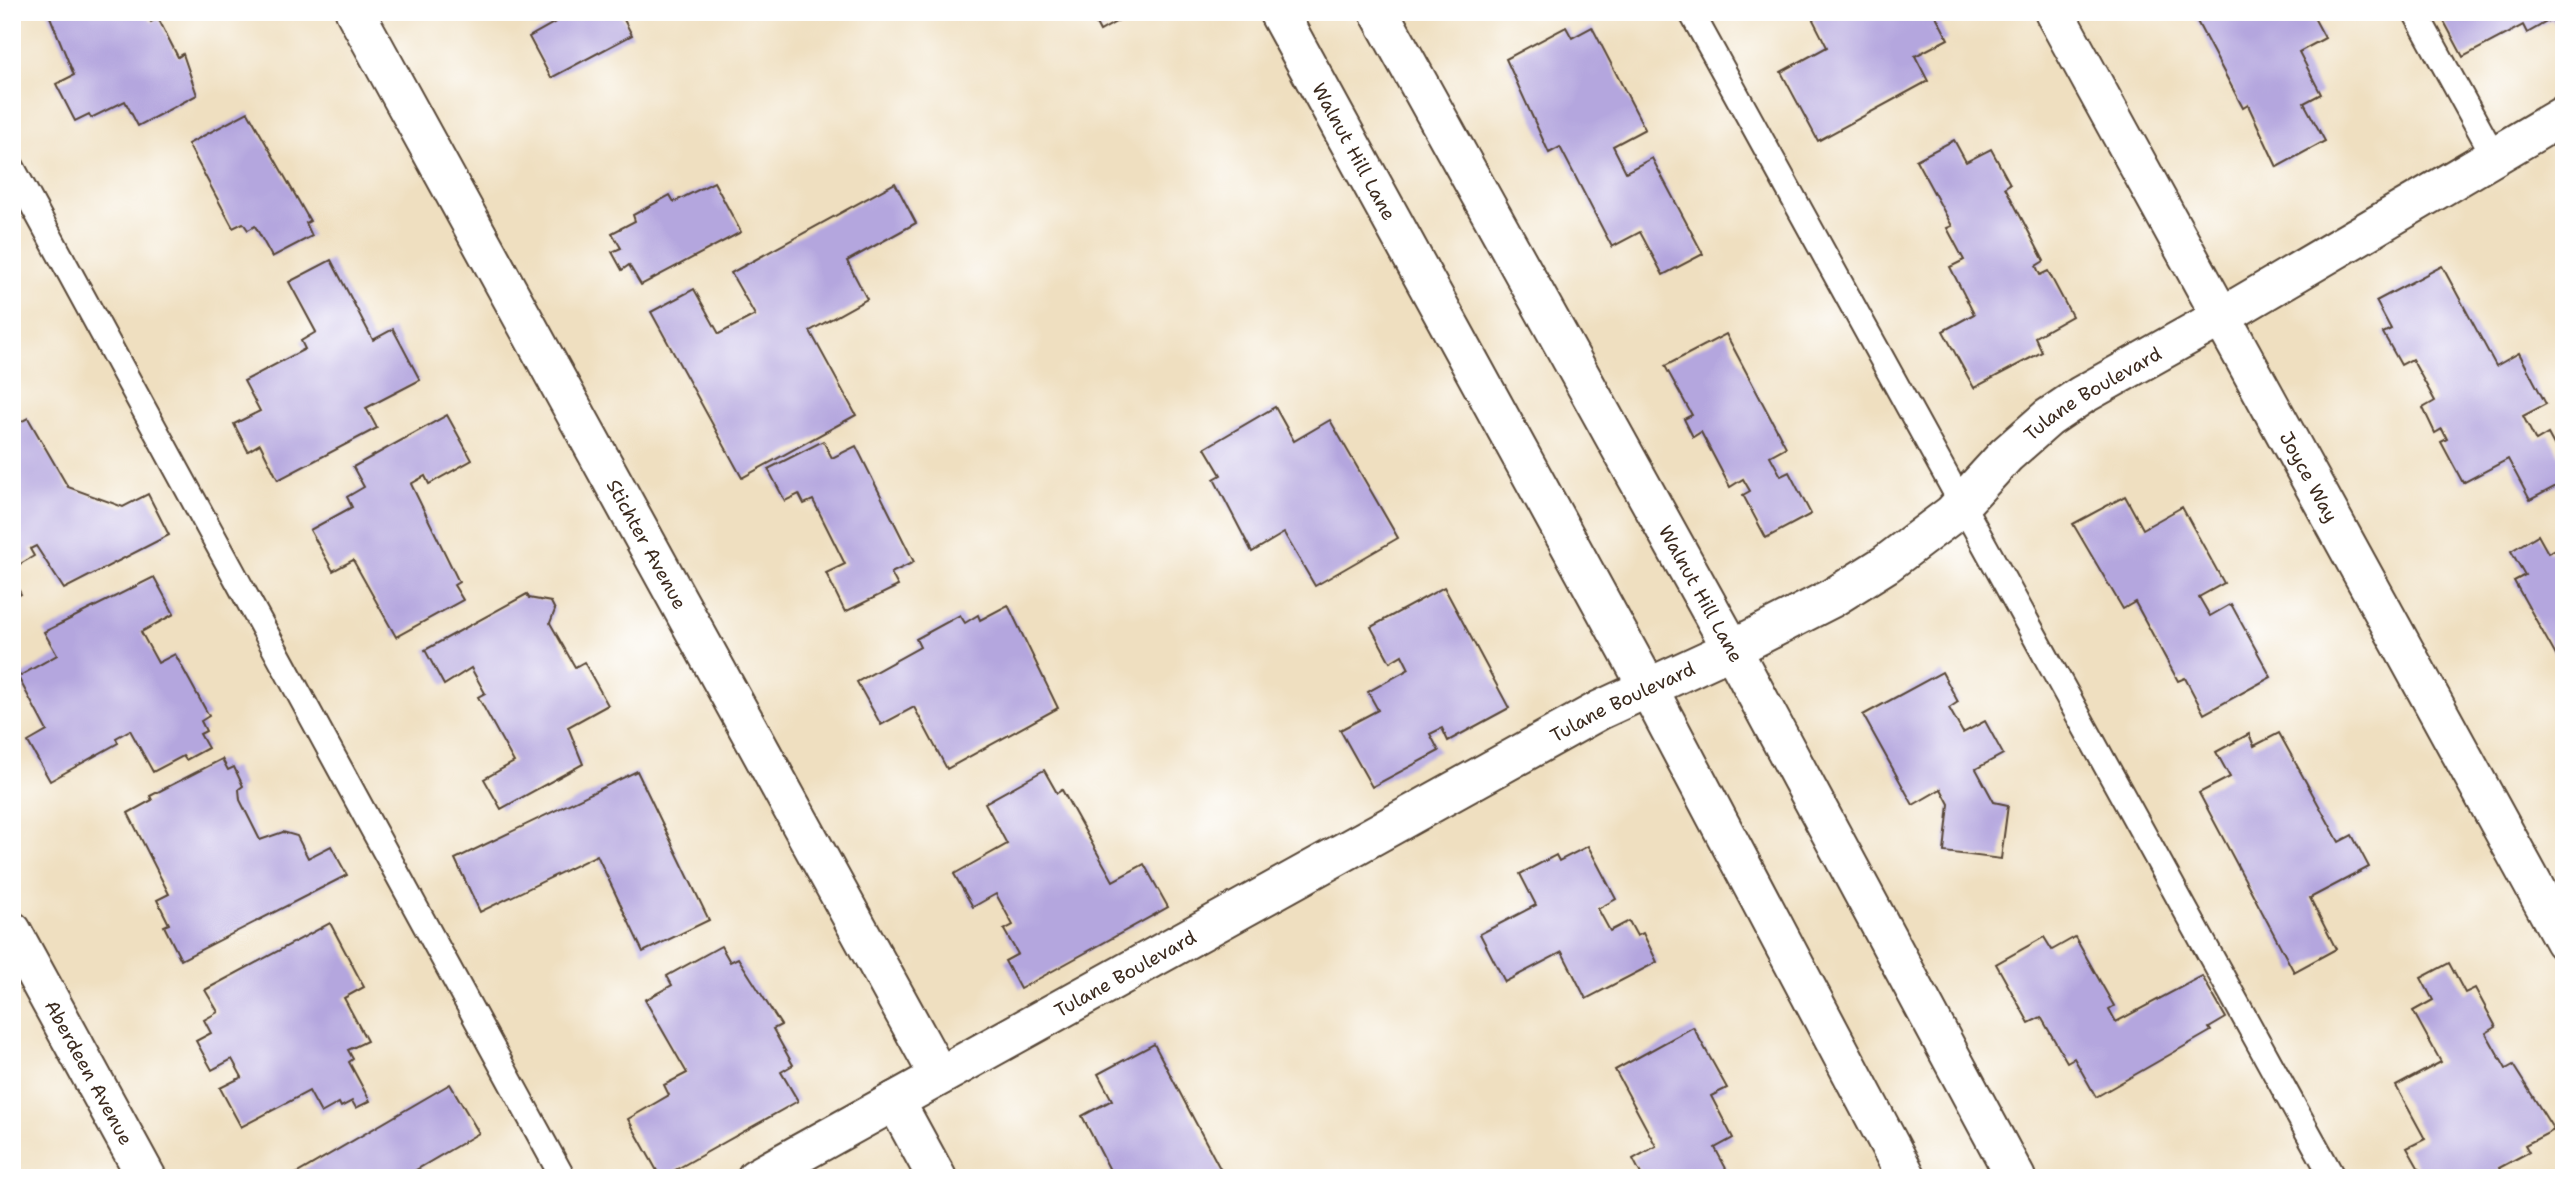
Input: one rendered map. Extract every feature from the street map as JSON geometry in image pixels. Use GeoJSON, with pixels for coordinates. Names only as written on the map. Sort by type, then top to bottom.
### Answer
{"type":"FeatureCollection","features":[{"type":"Feature","properties":{"kind":"street","name":"Stichter Avenue"},"geometry":{"type":"LineString","coordinates":[[355,12],[939,1076]]}},
{"type":"Feature","properties":{"kind":"street","name":"Walnut Hill Lane"},"geometry":{"type":"LineString","coordinates":[[1279,12],[1647,686],[1907,1178]]}},
{"type":"Feature","properties":{"kind":"street","name":"Walnut Hill Lane"},"geometry":{"type":"LineString","coordinates":[[1379,12],[1732,649],[2016,1178]]}},
{"type":"Feature","properties":{"kind":"street","name":"Joyce Way"},"geometry":{"type":"LineString","coordinates":[[2054,12],[2564,941]]}},
{"type":"Feature","properties":{"kind":"street","name":"Tulane Boulevard"},"geometry":{"type":"LineString","coordinates":[[756,1178],[1647,686],[1732,649],[1832,598],[1886,564],[1960,505],[2006,455],[2048,418],[2082,395],[2221,317],[2564,115]]}},
{"type":"Feature","properties":{"kind":"street","name":"Aberdeen Avenue"},"geometry":{"type":"LineString","coordinates":[[12,931],[147,1178]]}},
{"type":"Feature","properties":{"kind":"street"},"geometry":{"type":"LineString","coordinates":[[895,1101],[937,1178]]}},
{"type":"Feature","properties":{"kind":"lane"},"geometry":{"type":"LineString","coordinates":[[1691,12],[1960,505],[2025,613],[2333,1178]]}},
{"type":"Feature","properties":{"kind":"lane"},"geometry":{"type":"LineString","coordinates":[[2415,12],[2494,156]]}},
{"type":"Feature","properties":{"kind":"lane"},"geometry":{"type":"LineString","coordinates":[[12,167],[563,1178]]}},
{"type":"Feature","properties":{"kind":"building"},"geometry":{"type":"Polygon","coordinates":[[[48,12],[154,12],[147,16],[151,22],[158,18],[178,57],[183,54],[197,95],[138,126],[125,101],[91,118],[89,114],[75,121],[56,84],[74,75],[48,12]]]}},
{"type":"Feature","properties":{"kind":"building"},"geometry":{"type":"Polygon","coordinates":[[[552,12],[620,12],[632,35],[551,78],[529,37],[557,21],[552,12]]]}},
{"type":"Feature","properties":{"kind":"building"},"geometry":{"type":"Polygon","coordinates":[[[1090,12],[1133,12],[1100,31],[1090,12]]]}},
{"type":"Feature","properties":{"kind":"building"},"geometry":{"type":"Polygon","coordinates":[[[1809,12],[1934,12],[1948,39],[1915,56],[1928,81],[1818,141],[1781,72],[1827,47],[1809,12]]]}},
{"type":"Feature","properties":{"kind":"building"},"geometry":{"type":"Polygon","coordinates":[[[2192,12],[2311,12],[2325,38],[2299,52],[2321,94],[2304,103],[2325,141],[2277,167],[2248,105],[2243,108],[2192,12]]]}},
{"type":"Feature","properties":{"kind":"building"},"geometry":{"type":"Polygon","coordinates":[[[2439,12],[2564,12],[2564,18],[2554,23],[2552,19],[2527,33],[2523,25],[2463,57],[2439,12]]]}},
{"type":"Feature","properties":{"kind":"building"},"geometry":{"type":"Polygon","coordinates":[[[1566,27],[1572,38],[1592,27],[1645,129],[1613,146],[1626,172],[1652,158],[1703,254],[1663,275],[1640,232],[1612,247],[1560,147],[1549,153],[1506,59],[1566,27]]]}},
{"type":"Feature","properties":{"kind":"building"},"geometry":{"type":"Polygon","coordinates":[[[248,112],[310,221],[306,223],[312,236],[272,257],[255,226],[248,230],[243,223],[233,228],[188,144],[248,112]]]}},
{"type":"Feature","properties":{"kind":"building"},"geometry":{"type":"Polygon","coordinates":[[[1954,140],[1966,162],[1991,149],[2010,184],[2005,187],[2044,261],[2036,266],[2040,275],[2048,271],[2072,316],[2035,337],[2042,352],[1974,388],[1943,331],[1974,314],[1950,267],[1964,260],[1947,228],[1952,226],[1916,160],[1954,140]]]}},
{"type":"Feature","properties":{"kind":"building"},"geometry":{"type":"Polygon","coordinates":[[[714,182],[741,232],[641,285],[629,265],[622,270],[612,252],[621,248],[612,233],[635,221],[633,215],[670,195],[674,202],[714,182]]]}},
{"type":"Feature","properties":{"kind":"building"},"geometry":{"type":"Polygon","coordinates":[[[895,183],[916,223],[847,261],[867,299],[810,331],[856,415],[742,478],[651,312],[694,289],[719,334],[755,315],[731,273],[895,183]]]}},
{"type":"Feature","properties":{"kind":"building"},"geometry":{"type":"Polygon","coordinates":[[[331,260],[373,340],[393,329],[420,380],[366,408],[377,428],[278,480],[260,444],[248,451],[234,424],[260,411],[244,381],[305,349],[301,341],[316,332],[289,282],[331,260]]]}},
{"type":"Feature","properties":{"kind":"building"},"geometry":{"type":"Polygon","coordinates":[[[2442,266],[2496,366],[2519,353],[2546,404],[2523,416],[2536,441],[2548,434],[2564,463],[2564,482],[2530,500],[2508,459],[2463,483],[2441,442],[2447,439],[2442,429],[2435,433],[2423,408],[2435,401],[2412,359],[2401,365],[2383,333],[2391,329],[2376,301],[2442,266]]]}},
{"type":"Feature","properties":{"kind":"building"},"geometry":{"type":"Polygon","coordinates":[[[1726,334],[1786,447],[1770,456],[1781,476],[1789,472],[1811,514],[1766,538],[1743,495],[1750,491],[1743,479],[1730,487],[1701,432],[1693,437],[1684,419],[1692,415],[1665,366],[1726,334]]]}},
{"type":"Feature","properties":{"kind":"building"},"geometry":{"type":"Polygon","coordinates":[[[1275,407],[1294,441],[1330,420],[1398,538],[1315,586],[1284,533],[1252,552],[1214,479],[1221,475],[1205,448],[1275,407]]]}},
{"type":"Feature","properties":{"kind":"building"},"geometry":{"type":"Polygon","coordinates":[[[447,415],[472,460],[429,484],[425,476],[411,484],[459,582],[454,585],[463,600],[396,637],[353,560],[333,571],[310,530],[352,507],[347,497],[364,487],[353,467],[447,415]]]}},
{"type":"Feature","properties":{"kind":"building"},"geometry":{"type":"Polygon","coordinates":[[[28,418],[68,487],[123,507],[148,494],[169,535],[64,589],[36,546],[30,549],[34,556],[13,568],[12,426],[28,418]]]}},
{"type":"Feature","properties":{"kind":"building"},"geometry":{"type":"Polygon","coordinates":[[[823,441],[832,458],[856,446],[914,562],[891,573],[898,586],[845,612],[826,573],[845,564],[813,500],[804,504],[799,494],[785,501],[768,469],[823,441]]]}},
{"type":"Feature","properties":{"kind":"building"},"geometry":{"type":"Polygon","coordinates":[[[2125,496],[2143,529],[2182,507],[2224,583],[2199,597],[2210,616],[2231,604],[2271,677],[2204,714],[2185,678],[2178,681],[2135,602],[2123,609],[2073,524],[2125,496]]]}},
{"type":"Feature","properties":{"kind":"building"},"geometry":{"type":"Polygon","coordinates":[[[2538,535],[2548,553],[2564,545],[2564,670],[2514,581],[2525,575],[2511,551],[2538,535]]]}},
{"type":"Feature","properties":{"kind":"building"},"geometry":{"type":"Polygon","coordinates":[[[154,577],[174,614],[141,632],[158,663],[175,654],[209,716],[201,721],[206,731],[200,734],[208,748],[186,760],[183,756],[153,772],[130,730],[116,738],[118,743],[50,781],[28,742],[47,731],[18,677],[57,655],[44,632],[154,577]]]}},
{"type":"Feature","properties":{"kind":"building"},"geometry":{"type":"Polygon","coordinates":[[[12,578],[21,594],[12,599],[12,578]]]}},
{"type":"Feature","properties":{"kind":"building"},"geometry":{"type":"Polygon","coordinates":[[[1444,587],[1509,708],[1448,741],[1442,728],[1430,734],[1439,751],[1372,787],[1340,730],[1378,710],[1368,692],[1409,669],[1402,655],[1390,662],[1371,627],[1444,587]]]}},
{"type":"Feature","properties":{"kind":"building"},"geometry":{"type":"Polygon","coordinates":[[[527,594],[529,598],[551,602],[555,610],[550,623],[575,667],[584,662],[608,705],[568,727],[583,764],[501,809],[484,779],[514,762],[478,697],[485,693],[471,668],[444,685],[425,650],[527,594]]]}},
{"type":"Feature","properties":{"kind":"building"},"geometry":{"type":"Polygon","coordinates":[[[1008,605],[1058,708],[947,769],[914,707],[881,725],[857,682],[920,647],[916,639],[960,615],[965,623],[978,615],[980,620],[1008,605]]]}},
{"type":"Feature","properties":{"kind":"building"},"geometry":{"type":"Polygon","coordinates":[[[1942,672],[1958,702],[1949,708],[1963,733],[1985,721],[2003,754],[1976,769],[1994,802],[2008,805],[2001,859],[1944,852],[1949,804],[1941,789],[1913,805],[1863,715],[1942,672]]]}},
{"type":"Feature","properties":{"kind":"building"},"geometry":{"type":"Polygon","coordinates":[[[2279,733],[2339,842],[2352,835],[2369,867],[2310,898],[2336,949],[2294,972],[2199,793],[2230,777],[2216,752],[2249,734],[2254,746],[2279,733]]]}},
{"type":"Feature","properties":{"kind":"building"},"geometry":{"type":"Polygon","coordinates":[[[222,759],[228,770],[234,767],[243,786],[239,789],[240,800],[260,840],[283,832],[297,836],[308,858],[331,846],[347,875],[181,960],[164,926],[169,924],[157,900],[169,894],[128,813],[152,800],[150,796],[222,759]]]}},
{"type":"Feature","properties":{"kind":"building"},"geometry":{"type":"Polygon","coordinates":[[[1044,770],[1057,793],[1062,790],[1113,881],[1144,864],[1168,907],[1020,989],[1005,961],[1018,954],[1004,930],[1013,925],[996,894],[973,907],[954,874],[1007,844],[985,803],[1044,770]]]}},
{"type":"Feature","properties":{"kind":"building"},"geometry":{"type":"Polygon","coordinates":[[[637,771],[709,920],[643,952],[597,855],[480,912],[455,859],[637,771]]]}},
{"type":"Feature","properties":{"kind":"building"},"geometry":{"type":"Polygon","coordinates":[[[1588,846],[1616,899],[1598,909],[1610,931],[1629,921],[1637,936],[1643,933],[1657,962],[1586,999],[1562,952],[1505,982],[1480,934],[1536,905],[1520,874],[1556,855],[1559,861],[1588,846]]]}},
{"type":"Feature","properties":{"kind":"building"},"geometry":{"type":"Polygon","coordinates":[[[330,923],[364,987],[344,998],[367,1041],[348,1050],[353,1059],[349,1062],[370,1101],[356,1108],[352,1101],[341,1107],[339,1103],[321,1113],[309,1091],[241,1127],[220,1088],[242,1077],[232,1059],[212,1070],[196,1041],[211,1033],[204,1020],[218,1012],[205,990],[330,923]]]}},
{"type":"Feature","properties":{"kind":"building"},"geometry":{"type":"Polygon","coordinates":[[[2044,937],[2052,950],[2075,937],[2114,1006],[2109,1009],[2116,1022],[2202,976],[2226,1018],[2209,1028],[2211,1031],[2096,1097],[2074,1058],[2067,1062],[2041,1017],[2029,1023],[1996,964],[2044,937]]]}},
{"type":"Feature","properties":{"kind":"building"},"geometry":{"type":"Polygon","coordinates":[[[721,946],[730,962],[738,958],[781,1025],[773,1029],[793,1065],[781,1072],[798,1101],[661,1178],[628,1119],[669,1095],[664,1085],[687,1073],[645,1000],[672,985],[667,976],[721,946]]]}},
{"type":"Feature","properties":{"kind":"building"},"geometry":{"type":"Polygon","coordinates":[[[2449,963],[2465,993],[2475,988],[2496,1027],[2486,1033],[2506,1069],[2513,1065],[2554,1130],[2525,1145],[2529,1152],[2499,1168],[2501,1172],[2491,1178],[2403,1178],[2419,1169],[2407,1148],[2425,1139],[2396,1086],[2441,1062],[2413,1011],[2433,1000],[2421,978],[2449,963]]]}},
{"type":"Feature","properties":{"kind":"building"},"geometry":{"type":"Polygon","coordinates":[[[1693,1027],[1727,1088],[1711,1096],[1733,1138],[1715,1148],[1730,1176],[1643,1178],[1633,1159],[1656,1146],[1615,1070],[1693,1027]]]}},
{"type":"Feature","properties":{"kind":"building"},"geometry":{"type":"Polygon","coordinates":[[[1154,1044],[1224,1176],[1114,1178],[1082,1116],[1112,1100],[1098,1074],[1154,1044]]]}},
{"type":"Feature","properties":{"kind":"building"},"geometry":{"type":"Polygon","coordinates":[[[450,1084],[479,1133],[411,1173],[413,1178],[298,1178],[296,1174],[450,1084]]]}}]}
